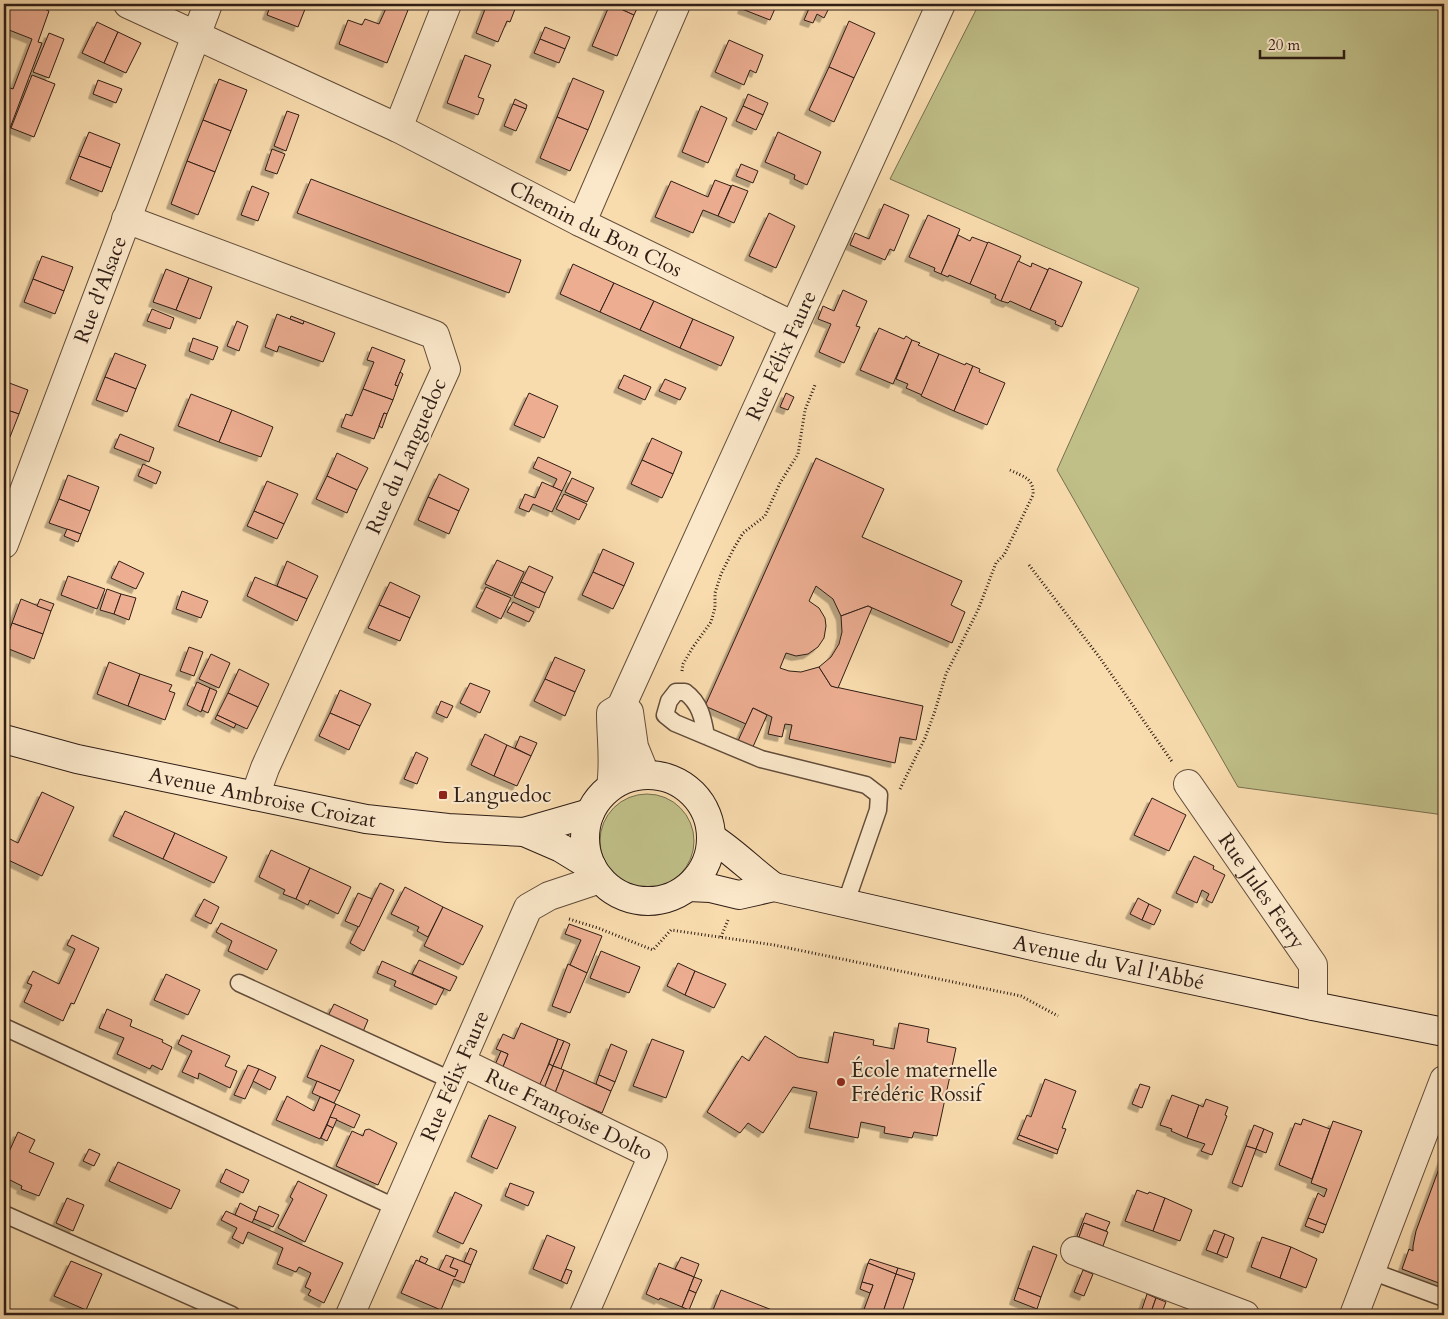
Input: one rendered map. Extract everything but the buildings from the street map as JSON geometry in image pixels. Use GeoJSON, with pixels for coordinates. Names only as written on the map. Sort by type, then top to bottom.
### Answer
{"type":"FeatureCollection","features":[{"type":"Feature","properties":{"kind":"street","name":"Chemin du Bon Clos"},"geometry":{"type":"LineString","coordinates":[[128,4],[398,128],[580,222],[794,326]]}},
{"type":"Feature","properties":{"kind":"street","name":"Rue d'Alsace"},"geometry":{"type":"LineString","coordinates":[[4,544],[208,4]]}},
{"type":"Feature","properties":{"kind":"street"},"geometry":{"type":"LineString","coordinates":[[398,128],[446,4]]}},
{"type":"Feature","properties":{"kind":"street"},"geometry":{"type":"LineString","coordinates":[[580,222],[587,210],[676,4]]}},
{"type":"Feature","properties":{"kind":"street","name":"Rue Félix Faure"},"geometry":{"type":"LineString","coordinates":[[611,786],[614,768],[611,748],[611,713],[621,707],[941,4]]}},
{"type":"Feature","properties":{"kind":"street","name":"Rue du Languedoc"},"geometry":{"type":"LineString","coordinates":[[126,219],[436,336],[446,369],[265,768],[255,796]]}},
{"type":"Feature","properties":{"kind":"street"},"geometry":{"type":"LineString","coordinates":[[621,707],[629,712],[634,747],[645,774]]}},
{"type":"Feature","properties":{"kind":"street","name":"Avenue Ambroise Croizat"},"geometry":{"type":"LineString","coordinates":[[4,739],[77,759],[366,819],[448,828],[524,832],[590,812]]}},
{"type":"Feature","properties":{"kind":"street"},"geometry":{"type":"LineString","coordinates":[[645,774],[656,774],[675,780],[692,792],[709,818],[712,838],[706,865],[689,887],[667,898],[642,901],[618,893],[596,873],[588,854],[585,840],[590,812],[603,794],[611,786],[628,778],[645,774]]}},
{"type":"Feature","properties":{"kind":"street","name":"Rue Jules Ferry"},"geometry":{"type":"LineString","coordinates":[[1188,784],[1313,965],[1314,1006]]}},
{"type":"Feature","properties":{"kind":"street","name":"Avenue Ambroise Croizat"},"geometry":{"type":"LineString","coordinates":[[524,832],[561,848],[596,873]]}},
{"type":"Feature","properties":{"kind":"street","name":"Avenue du Val l'Abbé"},"geometry":{"type":"LineString","coordinates":[[712,838],[774,887],[1036,947],[1444,1032]]}},
{"type":"Feature","properties":{"kind":"street","name":"Rue Félix Faure"},"geometry":{"type":"LineString","coordinates":[[350,1315],[528,908],[596,873]]}},
{"type":"Feature","properties":{"kind":"street","name":"Avenue du Val l'Abbé"},"geometry":{"type":"LineString","coordinates":[[689,887],[710,888],[738,895],[774,887]]}},
{"type":"Feature","properties":{"kind":"street","name":"Rue Françoise Dolto"},"geometry":{"type":"LineString","coordinates":[[457,1072],[653,1155],[584,1314],[588,1315]]}},
{"type":"Feature","properties":{"kind":"street"},"geometry":{"type":"LineString","coordinates":[[1354,1315],[1444,1080]]}},
{"type":"Feature","properties":{"kind":"street"},"geometry":{"type":"LineString","coordinates":[[1075,1251],[1245,1315]]}},
{"type":"Feature","properties":{"kind":"lane"},"geometry":{"type":"LineString","coordinates":[[706,736],[701,711],[693,698],[685,692],[676,692],[669,701],[664,715],[675,723],[706,736],[761,759],[866,785],[879,795],[878,810],[846,902]]}},
{"type":"Feature","properties":{"kind":"lane"},"geometry":{"type":"LineString","coordinates":[[239,983],[457,1072]]}},
{"type":"Feature","properties":{"kind":"lane"},"geometry":{"type":"LineString","coordinates":[[4,1027],[397,1208]]}},
{"type":"Feature","properties":{"kind":"lane"},"geometry":{"type":"LineString","coordinates":[[4,1214],[232,1315]]}},
{"type":"Feature","properties":{"kind":"lane"},"geometry":{"type":"LineString","coordinates":[[1371,1271],[1444,1298]]}},
{"type":"Feature","properties":{"kind":"path"},"geometry":{"type":"LineString","coordinates":[[681,692],[680,684],[683,664],[711,622],[715,608],[715,592],[721,574],[743,533],[765,516],[780,483],[798,454],[804,410],[815,385]]}},
{"type":"Feature","properties":{"kind":"path"},"geometry":{"type":"LineString","coordinates":[[926,738],[946,674],[978,610],[996,563],[1004,555],[1033,495],[1033,487],[1028,479],[1010,470]]}},
{"type":"Feature","properties":{"kind":"path"},"geometry":{"type":"LineString","coordinates":[[1029,565],[1100,658],[1188,784]]}},
{"type":"Feature","properties":{"kind":"path"},"geometry":{"type":"LineString","coordinates":[[566,918],[598,928],[653,950],[671,930],[774,945],[1021,996],[1058,1016]]}},
{"type":"Feature","properties":{"kind":"shaded area"},"geometry":{"type":"Polygon","coordinates":[[[979,4],[1444,4],[1444,815],[1238,787],[1057,470],[1139,288],[890,179],[979,4]]]}},
{"type":"Feature","properties":{"kind":"shaded area"},"geometry":{"type":"Polygon","coordinates":[[[647,794],[665,797],[680,808],[691,823],[694,841],[691,859],[680,874],[665,885],[647,888],[629,885],[614,874],[603,859],[600,841],[603,823],[614,808],[629,797],[647,794]]]}},
{"type":"Feature","properties":{"kind":"place","name":"Languedoc"},"geometry":{"type":"Point","coordinates":[443,795]}},
{"type":"Feature","properties":{"kind":"place","name":"École maternelle Frédéric Rossif"},"geometry":{"type":"Point","coordinates":[841,1082]}}]}
